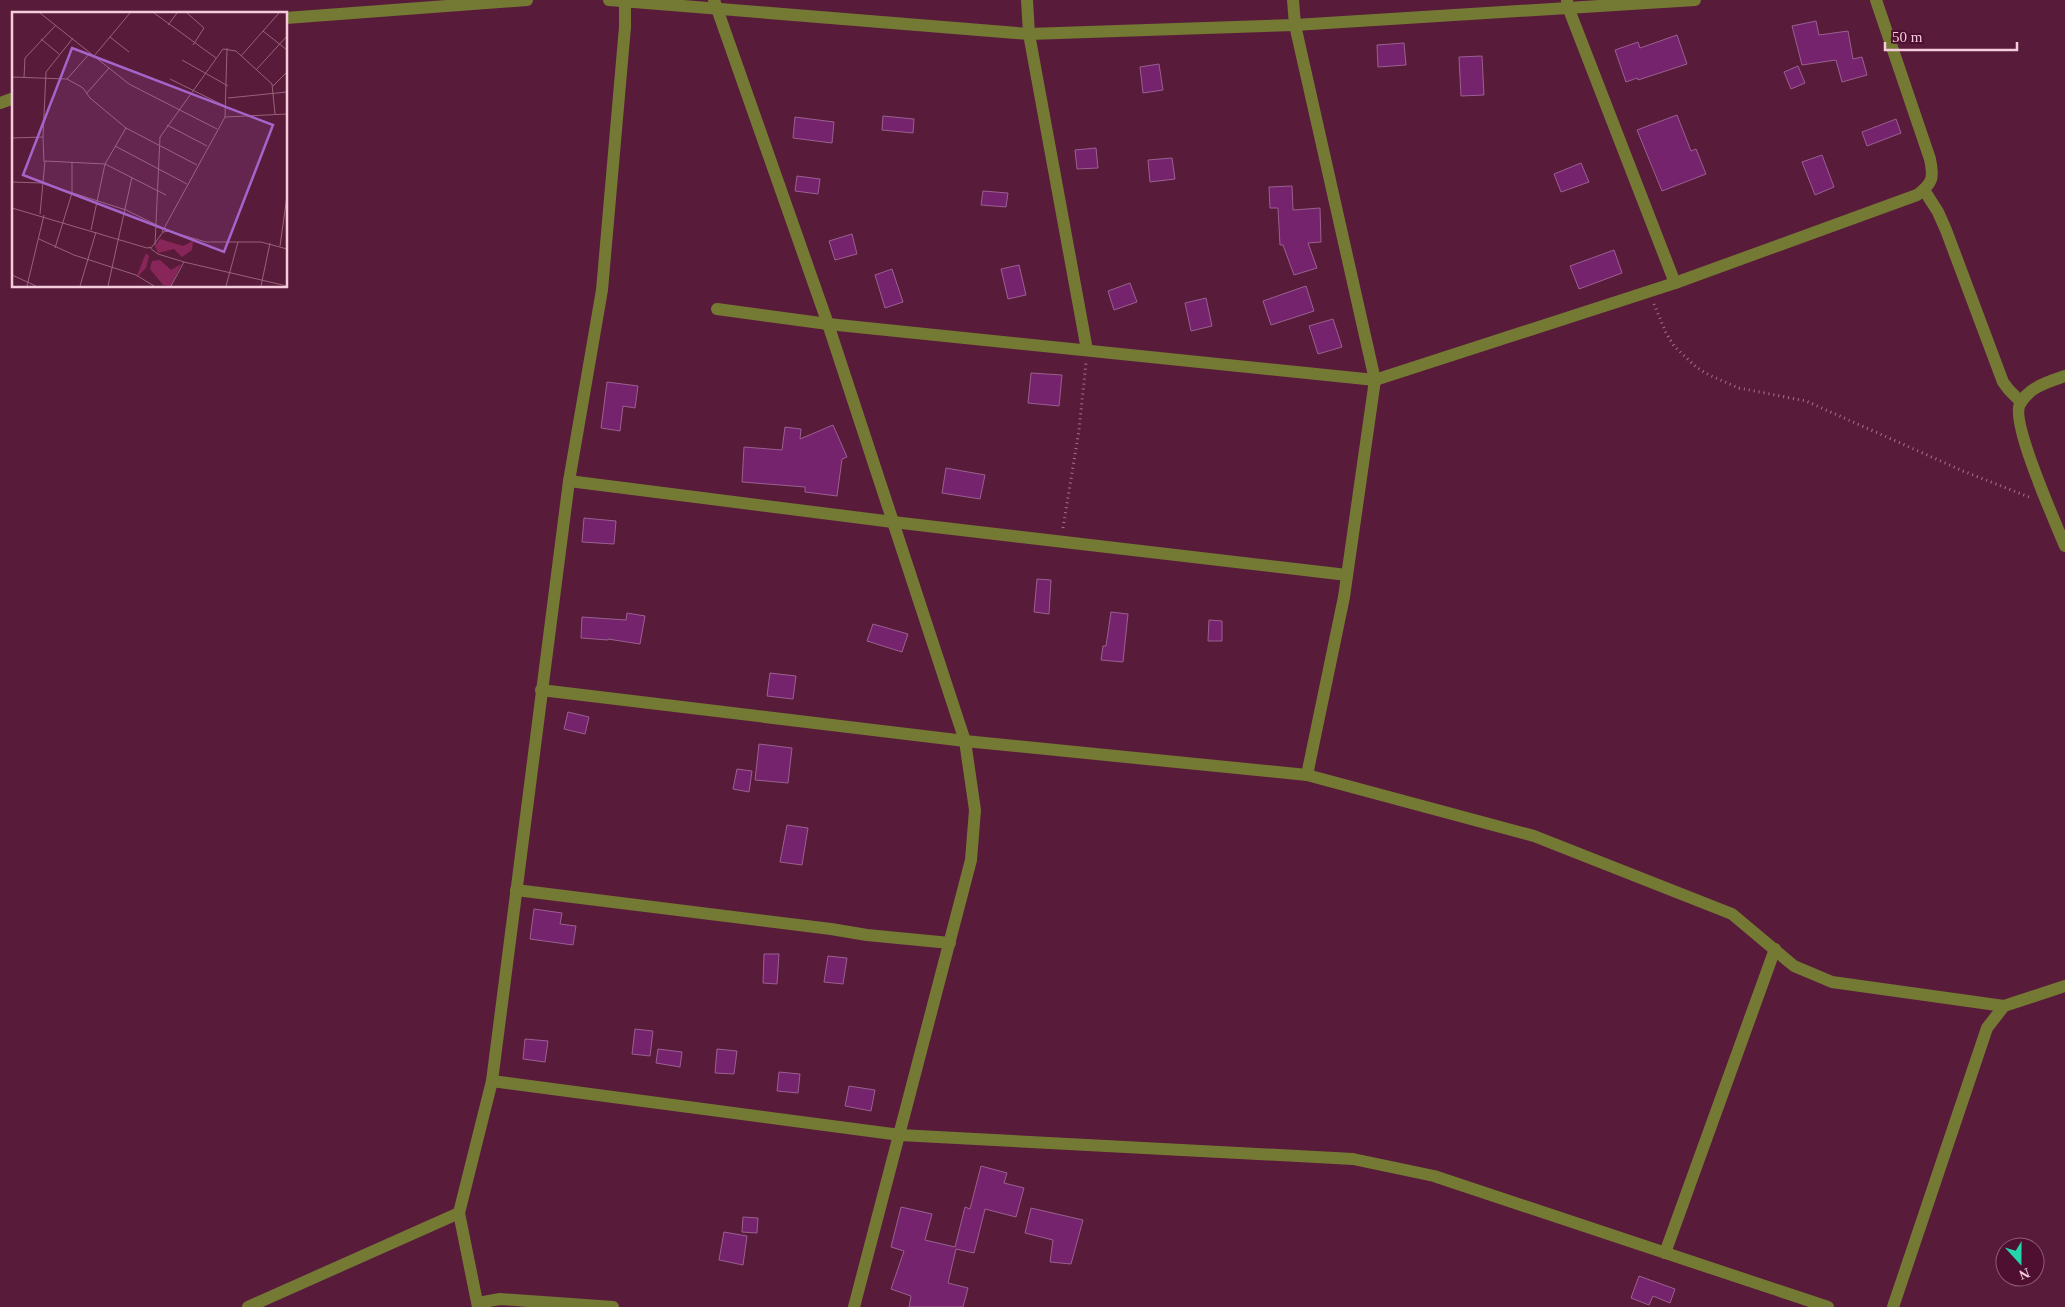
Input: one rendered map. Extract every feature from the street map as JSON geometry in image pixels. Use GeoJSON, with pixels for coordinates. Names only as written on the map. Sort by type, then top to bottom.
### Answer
{"type":"FeatureCollection","features":[{"type":"Feature","properties":{"kind":"street"},"geometry":{"type":"LineString","coordinates":[[288,18],[527,0]]}},
{"type":"Feature","properties":{"kind":"street"},"geometry":{"type":"LineString","coordinates":[[609,0],[715,4],[1029,34],[1295,25],[1567,3],[1695,0]]}},
{"type":"Feature","properties":{"kind":"street"},"geometry":{"type":"LineString","coordinates":[[1027,0],[1029,34],[1087,350]]}},
{"type":"Feature","properties":{"kind":"street"},"geometry":{"type":"LineString","coordinates":[[1293,0],[1295,25],[1375,380],[1347,575],[1307,775]]}},
{"type":"Feature","properties":{"kind":"street"},"geometry":{"type":"LineString","coordinates":[[717,309],[828,324],[1375,380],[1675,283],[1918,195],[1929,186],[1933,174],[1930,159],[1876,0]]}},
{"type":"Feature","properties":{"kind":"street"},"geometry":{"type":"LineString","coordinates":[[613,1307],[500,1299],[478,1305],[459,1213],[492,1081],[569,481],[602,290],[625,27],[625,1]]}},
{"type":"Feature","properties":{"kind":"street"},"geometry":{"type":"LineString","coordinates":[[1567,3],[1675,283]]}},
{"type":"Feature","properties":{"kind":"street"},"geometry":{"type":"LineString","coordinates":[[715,4],[828,324],[965,741],[975,810],[971,860],[854,1307]]}},
{"type":"Feature","properties":{"kind":"street"},"geometry":{"type":"LineString","coordinates":[[0,104],[12,99]]}},
{"type":"Feature","properties":{"kind":"street"},"geometry":{"type":"LineString","coordinates":[[1924,190],[1938,212],[1946,230],[2003,382],[2021,402]]}},
{"type":"Feature","properties":{"kind":"street"},"geometry":{"type":"LineString","coordinates":[[2065,376],[2038,386],[2018,406],[2019,422],[2065,546]]}},
{"type":"Feature","properties":{"kind":"street"},"geometry":{"type":"LineString","coordinates":[[569,481],[893,522],[1347,575]]}},
{"type":"Feature","properties":{"kind":"street"},"geometry":{"type":"LineString","coordinates":[[542,690],[965,741],[1307,775],[1534,836],[1732,914],[1794,966],[1832,982],[2004,1006],[2065,986]]}},
{"type":"Feature","properties":{"kind":"street"},"geometry":{"type":"LineString","coordinates":[[516,890],[867,935],[950,943]]}},
{"type":"Feature","properties":{"kind":"street"},"geometry":{"type":"LineString","coordinates":[[1665,1252],[1775,949]]}},
{"type":"Feature","properties":{"kind":"street"},"geometry":{"type":"LineString","coordinates":[[1893,1307],[1986,1028],[2004,1006]]}},
{"type":"Feature","properties":{"kind":"street"},"geometry":{"type":"LineString","coordinates":[[492,1081],[900,1135],[1353,1159],[1434,1176],[1828,1307]]}},
{"type":"Feature","properties":{"kind":"street"},"geometry":{"type":"LineString","coordinates":[[248,1307],[459,1213]]}},
{"type":"Feature","properties":{"kind":"path"},"geometry":{"type":"LineString","coordinates":[[1649,291],[1666,333],[1674,346],[1696,367],[1709,376],[1739,388],[1806,401],[1963,471],[2033,499],[2046,499]]}},
{"type":"Feature","properties":{"kind":"path"},"geometry":{"type":"LineString","coordinates":[[1060,542],[1079,430],[1087,350]]}},
{"type":"Feature","properties":{"kind":"building"},"geometry":{"type":"Polygon","coordinates":[[[1816,21],[1819,35],[1848,31],[1853,59],[1862,57],[1867,75],[1842,82],[1836,60],[1802,65],[1792,26],[1816,21]]]}},
{"type":"Feature","properties":{"kind":"building"},"geometry":{"type":"Polygon","coordinates":[[[1677,35],[1687,64],[1626,82],[1615,50],[1638,42],[1640,48],[1677,35]]]}},
{"type":"Feature","properties":{"kind":"building"},"geometry":{"type":"Polygon","coordinates":[[[1404,43],[1406,65],[1378,67],[1377,45],[1404,43]]]}},
{"type":"Feature","properties":{"kind":"building"},"geometry":{"type":"Polygon","coordinates":[[[1482,56],[1484,95],[1461,96],[1459,57],[1482,56]]]}},
{"type":"Feature","properties":{"kind":"building"},"geometry":{"type":"Polygon","coordinates":[[[1159,64],[1163,90],[1143,93],[1140,67],[1159,64]]]}},
{"type":"Feature","properties":{"kind":"building"},"geometry":{"type":"Polygon","coordinates":[[[1798,66],[1805,83],[1791,89],[1784,72],[1798,66]]]}},
{"type":"Feature","properties":{"kind":"building"},"geometry":{"type":"Polygon","coordinates":[[[1677,115],[1691,151],[1696,149],[1706,174],[1662,191],[1637,130],[1677,115]]]}},
{"type":"Feature","properties":{"kind":"building"},"geometry":{"type":"Polygon","coordinates":[[[883,116],[914,119],[913,133],[882,130],[883,116]]]}},
{"type":"Feature","properties":{"kind":"building"},"geometry":{"type":"Polygon","coordinates":[[[795,117],[834,122],[832,143],[793,138],[795,117]]]}},
{"type":"Feature","properties":{"kind":"building"},"geometry":{"type":"Polygon","coordinates":[[[1896,119],[1901,133],[1867,146],[1862,132],[1896,119]]]}},
{"type":"Feature","properties":{"kind":"building"},"geometry":{"type":"Polygon","coordinates":[[[1096,148],[1098,168],[1077,169],[1075,150],[1096,148]]]}},
{"type":"Feature","properties":{"kind":"building"},"geometry":{"type":"Polygon","coordinates":[[[1822,155],[1834,187],[1815,195],[1802,162],[1822,155]]]}},
{"type":"Feature","properties":{"kind":"building"},"geometry":{"type":"Polygon","coordinates":[[[1172,158],[1175,179],[1150,182],[1148,160],[1172,158]]]}},
{"type":"Feature","properties":{"kind":"building"},"geometry":{"type":"Polygon","coordinates":[[[1581,163],[1589,182],[1561,192],[1554,174],[1581,163]]]}},
{"type":"Feature","properties":{"kind":"building"},"geometry":{"type":"Polygon","coordinates":[[[797,176],[820,179],[818,194],[795,191],[797,176]]]}},
{"type":"Feature","properties":{"kind":"building"},"geometry":{"type":"Polygon","coordinates":[[[1292,186],[1293,210],[1320,208],[1321,242],[1308,243],[1317,268],[1294,275],[1283,245],[1280,245],[1278,208],[1270,208],[1269,187],[1292,186]]]}},
{"type":"Feature","properties":{"kind":"building"},"geometry":{"type":"Polygon","coordinates":[[[983,191],[1008,193],[1006,207],[981,205],[983,191]]]}},
{"type":"Feature","properties":{"kind":"building"},"geometry":{"type":"Polygon","coordinates":[[[852,234],[857,254],[835,260],[829,241],[852,234]]]}},
{"type":"Feature","properties":{"kind":"building"},"geometry":{"type":"Polygon","coordinates":[[[1614,250],[1622,273],[1579,289],[1570,266],[1614,250]]]}},
{"type":"Feature","properties":{"kind":"building"},"geometry":{"type":"Polygon","coordinates":[[[1019,265],[1026,295],[1008,299],[1001,269],[1019,265]]]}},
{"type":"Feature","properties":{"kind":"building"},"geometry":{"type":"Polygon","coordinates":[[[892,269],[903,302],[885,308],[875,275],[892,269]]]}},
{"type":"Feature","properties":{"kind":"building"},"geometry":{"type":"Polygon","coordinates":[[[1130,283],[1137,302],[1114,310],[1108,291],[1130,283]]]}},
{"type":"Feature","properties":{"kind":"building"},"geometry":{"type":"Polygon","coordinates":[[[1306,286],[1314,311],[1271,325],[1263,301],[1306,286]]]}},
{"type":"Feature","properties":{"kind":"building"},"geometry":{"type":"Polygon","coordinates":[[[1206,298],[1212,326],[1191,331],[1185,303],[1206,298]]]}},
{"type":"Feature","properties":{"kind":"building"},"geometry":{"type":"Polygon","coordinates":[[[1333,319],[1342,347],[1318,354],[1309,326],[1333,319]]]}},
{"type":"Feature","properties":{"kind":"building"},"geometry":{"type":"Polygon","coordinates":[[[1031,373],[1062,375],[1059,406],[1028,403],[1031,373]]]}},
{"type":"Feature","properties":{"kind":"building"},"geometry":{"type":"Polygon","coordinates":[[[607,382],[638,386],[635,408],[623,406],[620,431],[601,428],[607,382]]]}},
{"type":"Feature","properties":{"kind":"building"},"geometry":{"type":"Polygon","coordinates":[[[833,425],[847,457],[842,459],[837,496],[805,492],[805,487],[742,482],[744,447],[782,450],[785,427],[801,429],[800,439],[833,425]]]}},
{"type":"Feature","properties":{"kind":"building"},"geometry":{"type":"Polygon","coordinates":[[[946,468],[985,475],[980,499],[942,493],[946,468]]]}},
{"type":"Feature","properties":{"kind":"building"},"geometry":{"type":"Polygon","coordinates":[[[584,518],[616,521],[614,544],[582,542],[584,518]]]}},
{"type":"Feature","properties":{"kind":"building"},"geometry":{"type":"Polygon","coordinates":[[[1037,579],[1051,580],[1049,614],[1034,612],[1037,579]]]}},
{"type":"Feature","properties":{"kind":"building"},"geometry":{"type":"Polygon","coordinates":[[[1111,612],[1128,614],[1123,662],[1101,660],[1103,646],[1106,646],[1111,612]]]}},
{"type":"Feature","properties":{"kind":"building"},"geometry":{"type":"Polygon","coordinates":[[[627,613],[645,616],[640,644],[608,639],[581,638],[582,617],[626,620],[627,613]]]}},
{"type":"Feature","properties":{"kind":"building"},"geometry":{"type":"Polygon","coordinates":[[[1209,620],[1222,621],[1222,641],[1208,641],[1209,620]]]}},
{"type":"Feature","properties":{"kind":"building"},"geometry":{"type":"Polygon","coordinates":[[[873,624],[908,634],[902,652],[867,641],[873,624]]]}},
{"type":"Feature","properties":{"kind":"building"},"geometry":{"type":"Polygon","coordinates":[[[770,673],[796,676],[793,699],[767,696],[770,673]]]}},
{"type":"Feature","properties":{"kind":"building"},"geometry":{"type":"Polygon","coordinates":[[[568,712],[589,717],[585,734],[564,729],[568,712]]]}},
{"type":"Feature","properties":{"kind":"building"},"geometry":{"type":"Polygon","coordinates":[[[759,744],[792,748],[788,783],[755,780],[759,744]]]}},
{"type":"Feature","properties":{"kind":"building"},"geometry":{"type":"Polygon","coordinates":[[[737,769],[752,771],[749,792],[733,789],[737,769]]]}},
{"type":"Feature","properties":{"kind":"building"},"geometry":{"type":"Polygon","coordinates":[[[787,825],[808,828],[802,865],[780,862],[787,825]]]}},
{"type":"Feature","properties":{"kind":"building"},"geometry":{"type":"Polygon","coordinates":[[[534,909],[562,913],[560,924],[576,926],[573,945],[530,939],[534,909]]]}},
{"type":"Feature","properties":{"kind":"building"},"geometry":{"type":"Polygon","coordinates":[[[764,954],[779,954],[777,984],[763,983],[764,954]]]}},
{"type":"Feature","properties":{"kind":"building"},"geometry":{"type":"Polygon","coordinates":[[[828,956],[847,958],[843,984],[824,982],[828,956]]]}},
{"type":"Feature","properties":{"kind":"building"},"geometry":{"type":"Polygon","coordinates":[[[635,1029],[653,1031],[650,1056],[632,1054],[635,1029]]]}},
{"type":"Feature","properties":{"kind":"building"},"geometry":{"type":"Polygon","coordinates":[[[525,1039],[548,1041],[545,1062],[523,1059],[525,1039]]]}},
{"type":"Feature","properties":{"kind":"building"},"geometry":{"type":"Polygon","coordinates":[[[658,1049],[682,1052],[680,1067],[656,1063],[658,1049]]]}},
{"type":"Feature","properties":{"kind":"building"},"geometry":{"type":"Polygon","coordinates":[[[717,1049],[737,1051],[734,1074],[715,1073],[717,1049]]]}},
{"type":"Feature","properties":{"kind":"building"},"geometry":{"type":"Polygon","coordinates":[[[779,1072],[800,1074],[798,1093],[777,1091],[779,1072]]]}},
{"type":"Feature","properties":{"kind":"building"},"geometry":{"type":"Polygon","coordinates":[[[849,1086],[875,1090],[871,1111],[845,1106],[849,1086]]]}},
{"type":"Feature","properties":{"kind":"building"},"geometry":{"type":"Polygon","coordinates":[[[981,1166],[1007,1173],[1004,1183],[1024,1188],[1016,1217],[985,1209],[974,1253],[956,1249],[948,1283],[968,1288],[963,1307],[909,1307],[911,1296],[891,1289],[904,1251],[891,1247],[901,1207],[932,1214],[925,1240],[955,1247],[965,1207],[970,1209],[981,1166]]]}},
{"type":"Feature","properties":{"kind":"building"},"geometry":{"type":"Polygon","coordinates":[[[1031,1208],[1083,1220],[1071,1264],[1050,1262],[1053,1240],[1025,1233],[1031,1208]]]}},
{"type":"Feature","properties":{"kind":"building"},"geometry":{"type":"Polygon","coordinates":[[[743,1217],[758,1218],[757,1233],[742,1232],[743,1217]]]}},
{"type":"Feature","properties":{"kind":"building"},"geometry":{"type":"Polygon","coordinates":[[[724,1232],[747,1236],[743,1265],[719,1260],[724,1232]]]}},
{"type":"Feature","properties":{"kind":"building"},"geometry":{"type":"Polygon","coordinates":[[[1639,1276],[1675,1289],[1670,1303],[1653,1296],[1649,1305],[1631,1298],[1639,1276]]]}}]}
